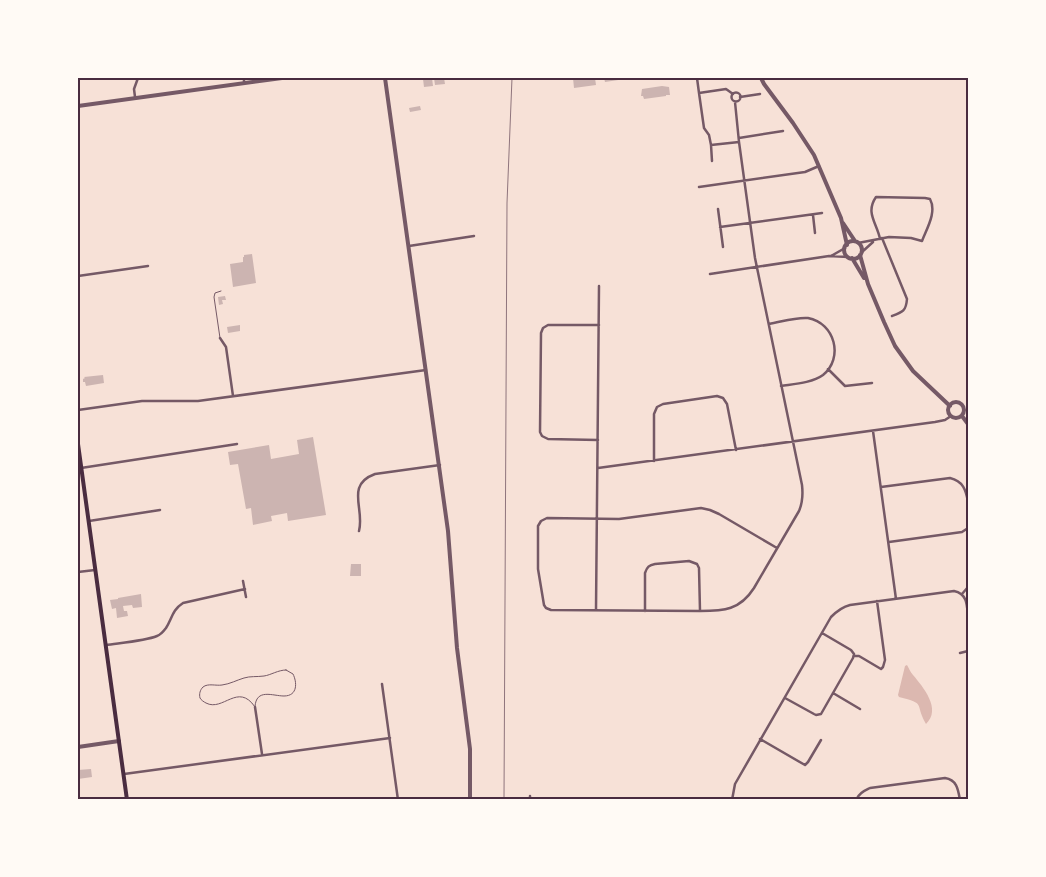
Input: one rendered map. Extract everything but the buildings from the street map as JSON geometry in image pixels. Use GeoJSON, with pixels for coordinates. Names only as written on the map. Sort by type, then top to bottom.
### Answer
{"type":"FeatureCollection","features":[{"type":"Feature","properties":{"kind":"main road"},"geometry":{"type":"LineString","coordinates":[[78,444],[127,800]]}},
{"type":"Feature","properties":{"kind":"street"},"geometry":{"type":"LineString","coordinates":[[135,97],[134,89],[138,78]]}},
{"type":"Feature","properties":{"kind":"street"},"geometry":{"type":"LineString","coordinates":[[244,78],[244,83]]}},
{"type":"Feature","properties":{"kind":"street"},"geometry":{"type":"LineString","coordinates":[[78,106],[282,78]]}},
{"type":"Feature","properties":{"kind":"street"},"geometry":{"type":"LineString","coordinates":[[386,78],[448,530],[458,656],[470,749],[470,800]]}},
{"type":"Feature","properties":{"kind":"street"},"geometry":{"type":"LineString","coordinates":[[697,78],[704,128],[709,135],[712,161]]}},
{"type":"Feature","properties":{"kind":"street"},"geometry":{"type":"LineString","coordinates":[[761,78],[806,142],[819,166],[841,218],[861,246],[868,284],[899,353],[913,371],[950,406]]}},
{"type":"Feature","properties":{"kind":"street"},"geometry":{"type":"LineString","coordinates":[[699,93],[726,89],[733,94],[738,94],[740,97],[760,94]]}},
{"type":"Feature","properties":{"kind":"street"},"geometry":{"type":"LineString","coordinates":[[733,94],[731,98],[735,102],[757,267],[803,492],[799,511],[750,594],[733,608],[700,611],[552,610],[545,606],[543,602],[538,569],[538,528],[540,523],[546,518],[619,519],[692,509],[706,509],[719,514],[777,548]]}},
{"type":"Feature","properties":{"kind":"street"},"geometry":{"type":"LineString","coordinates":[[735,102],[740,97]]}},
{"type":"Feature","properties":{"kind":"street"},"geometry":{"type":"LineString","coordinates":[[739,138],[783,131]]}},
{"type":"Feature","properties":{"kind":"street"},"geometry":{"type":"LineString","coordinates":[[711,145],[739,142]]}},
{"type":"Feature","properties":{"kind":"street"},"geometry":{"type":"LineString","coordinates":[[699,187],[804,172],[819,166]]}},
{"type":"Feature","properties":{"kind":"street"},"geometry":{"type":"LineString","coordinates":[[830,256],[846,247],[850,242],[881,239],[910,238],[922,241],[932,217],[932,201],[930,199],[876,197],[873,202],[871,213],[881,239],[907,299],[903,312],[892,316]]}},
{"type":"Feature","properties":{"kind":"street"},"geometry":{"type":"LineString","coordinates":[[718,209],[723,247]]}},
{"type":"Feature","properties":{"kind":"street"},"geometry":{"type":"LineString","coordinates":[[720,226],[822,213]]}},
{"type":"Feature","properties":{"kind":"street"},"geometry":{"type":"LineString","coordinates":[[813,214],[815,233]]}},
{"type":"Feature","properties":{"kind":"street"},"geometry":{"type":"LineString","coordinates":[[841,218],[846,247],[845,253],[850,257],[868,284]]}},
{"type":"Feature","properties":{"kind":"street"},"geometry":{"type":"LineString","coordinates":[[409,246],[474,236]]}},
{"type":"Feature","properties":{"kind":"street"},"geometry":{"type":"LineString","coordinates":[[710,274],[830,256],[857,258],[875,241]]}},
{"type":"Feature","properties":{"kind":"street"},"geometry":{"type":"LineString","coordinates":[[78,276],[148,266]]}},
{"type":"Feature","properties":{"kind":"street"},"geometry":{"type":"LineString","coordinates":[[596,610],[600,286]]}},
{"type":"Feature","properties":{"kind":"street"},"geometry":{"type":"LineString","coordinates":[[599,292],[605,292]]}},
{"type":"Feature","properties":{"kind":"street"},"geometry":{"type":"LineString","coordinates":[[769,324],[805,318],[812,319],[823,325],[830,334],[835,347],[834,360],[828,370],[816,379],[781,386]]}},
{"type":"Feature","properties":{"kind":"street"},"geometry":{"type":"LineString","coordinates":[[598,440],[548,439],[542,436],[540,432],[541,333],[543,328],[548,325],[599,325]]}},
{"type":"Feature","properties":{"kind":"street"},"geometry":{"type":"LineString","coordinates":[[220,338],[226,347],[233,396]]}},
{"type":"Feature","properties":{"kind":"street"},"geometry":{"type":"LineString","coordinates":[[78,410],[142,401],[198,401],[426,370]]}},
{"type":"Feature","properties":{"kind":"street"},"geometry":{"type":"LineString","coordinates":[[828,370],[845,386],[872,383]]}},
{"type":"Feature","properties":{"kind":"street"},"geometry":{"type":"LineString","coordinates":[[654,461],[654,414],[657,407],[663,404],[717,396],[723,398],[727,404],[736,450]]}},
{"type":"Feature","properties":{"kind":"street"},"geometry":{"type":"LineString","coordinates":[[950,416],[948,410],[950,406],[956,403],[961,404],[964,409],[962,416]]}},
{"type":"Feature","properties":{"kind":"street"},"geometry":{"type":"LineString","coordinates":[[950,416],[955,418],[962,416]]}},
{"type":"Feature","properties":{"kind":"street"},"geometry":{"type":"LineString","coordinates":[[598,468],[935,422],[945,420],[950,416]]}},
{"type":"Feature","properties":{"kind":"street"},"geometry":{"type":"LineString","coordinates":[[962,416],[968,424]]}},
{"type":"Feature","properties":{"kind":"street"},"geometry":{"type":"LineString","coordinates":[[873,431],[896,599]]}},
{"type":"Feature","properties":{"kind":"street"},"geometry":{"type":"LineString","coordinates":[[81,468],[237,444]]}},
{"type":"Feature","properties":{"kind":"street"},"geometry":{"type":"LineString","coordinates":[[359,531],[361,524],[358,490],[368,477],[376,474],[440,465]]}},
{"type":"Feature","properties":{"kind":"street"},"geometry":{"type":"LineString","coordinates":[[881,487],[950,478],[963,485],[967,493],[968,502]]}},
{"type":"Feature","properties":{"kind":"street"},"geometry":{"type":"LineString","coordinates":[[88,521],[160,510]]}},
{"type":"Feature","properties":{"kind":"street"},"geometry":{"type":"LineString","coordinates":[[889,542],[962,532],[968,528]]}},
{"type":"Feature","properties":{"kind":"street"},"geometry":{"type":"LineString","coordinates":[[645,611],[645,573],[648,567],[652,564],[689,562],[697,564],[700,568],[700,611]]}},
{"type":"Feature","properties":{"kind":"street"},"geometry":{"type":"LineString","coordinates":[[78,572],[95,570]]}},
{"type":"Feature","properties":{"kind":"street"},"geometry":{"type":"LineString","coordinates":[[243,581],[246,597]]}},
{"type":"Feature","properties":{"kind":"street"},"geometry":{"type":"LineString","coordinates":[[962,594],[968,587]]}},
{"type":"Feature","properties":{"kind":"street"},"geometry":{"type":"LineString","coordinates":[[106,645],[158,636],[167,627],[177,606],[245,589]]}},
{"type":"Feature","properties":{"kind":"street"},"geometry":{"type":"LineString","coordinates":[[732,800],[735,784],[760,740],[831,617],[843,607],[954,591],[962,594],[966,599],[968,618]]}},
{"type":"Feature","properties":{"kind":"street"},"geometry":{"type":"LineString","coordinates":[[854,656],[858,656],[881,668],[884,665],[885,660],[877,601]]}},
{"type":"Feature","properties":{"kind":"street"},"geometry":{"type":"LineString","coordinates":[[822,633],[851,650],[854,656]]}},
{"type":"Feature","properties":{"kind":"street"},"geometry":{"type":"LineString","coordinates":[[960,653],[968,652]]}},
{"type":"Feature","properties":{"kind":"street"},"geometry":{"type":"LineString","coordinates":[[785,698],[818,715],[823,711],[854,656]]}},
{"type":"Feature","properties":{"kind":"street"},"geometry":{"type":"LineString","coordinates":[[382,684],[398,800]]}},
{"type":"Feature","properties":{"kind":"street"},"geometry":{"type":"LineString","coordinates":[[833,693],[860,709]]}},
{"type":"Feature","properties":{"kind":"street"},"geometry":{"type":"LineString","coordinates":[[255,707],[262,754]]}},
{"type":"Feature","properties":{"kind":"street"},"geometry":{"type":"LineString","coordinates":[[124,774],[390,738]]}},
{"type":"Feature","properties":{"kind":"street"},"geometry":{"type":"LineString","coordinates":[[760,740],[805,765],[820,740]]}},
{"type":"Feature","properties":{"kind":"street"},"geometry":{"type":"LineString","coordinates":[[78,747],[119,741]]}},
{"type":"Feature","properties":{"kind":"street"},"geometry":{"type":"LineString","coordinates":[[856,800],[863,791],[870,788],[945,778],[954,782],[958,787],[960,800]]}},
{"type":"Feature","properties":{"kind":"lane"},"geometry":{"type":"LineString","coordinates":[[220,338],[214,297],[215,293],[221,291]]}},
{"type":"Feature","properties":{"kind":"lane"},"geometry":{"type":"LineString","coordinates":[[286,670],[293,674],[296,685],[292,693],[285,696],[272,694],[261,696],[257,698],[255,707],[247,698],[242,697],[231,698],[219,704],[209,704],[200,699],[199,693],[205,686],[221,686],[247,677],[264,676],[286,670]]}},
{"type":"Feature","properties":{"kind":"shaded area"},"geometry":{"type":"Polygon","coordinates":[[[907,665],[926,692],[932,705],[932,712],[926,724],[919,705],[898,695],[905,666],[907,665]]]}},
{"type":"Feature","properties":{"kind":"railway"},"geometry":{"type":"LineString","coordinates":[[504,800],[507,203],[512,78]]}}]}
